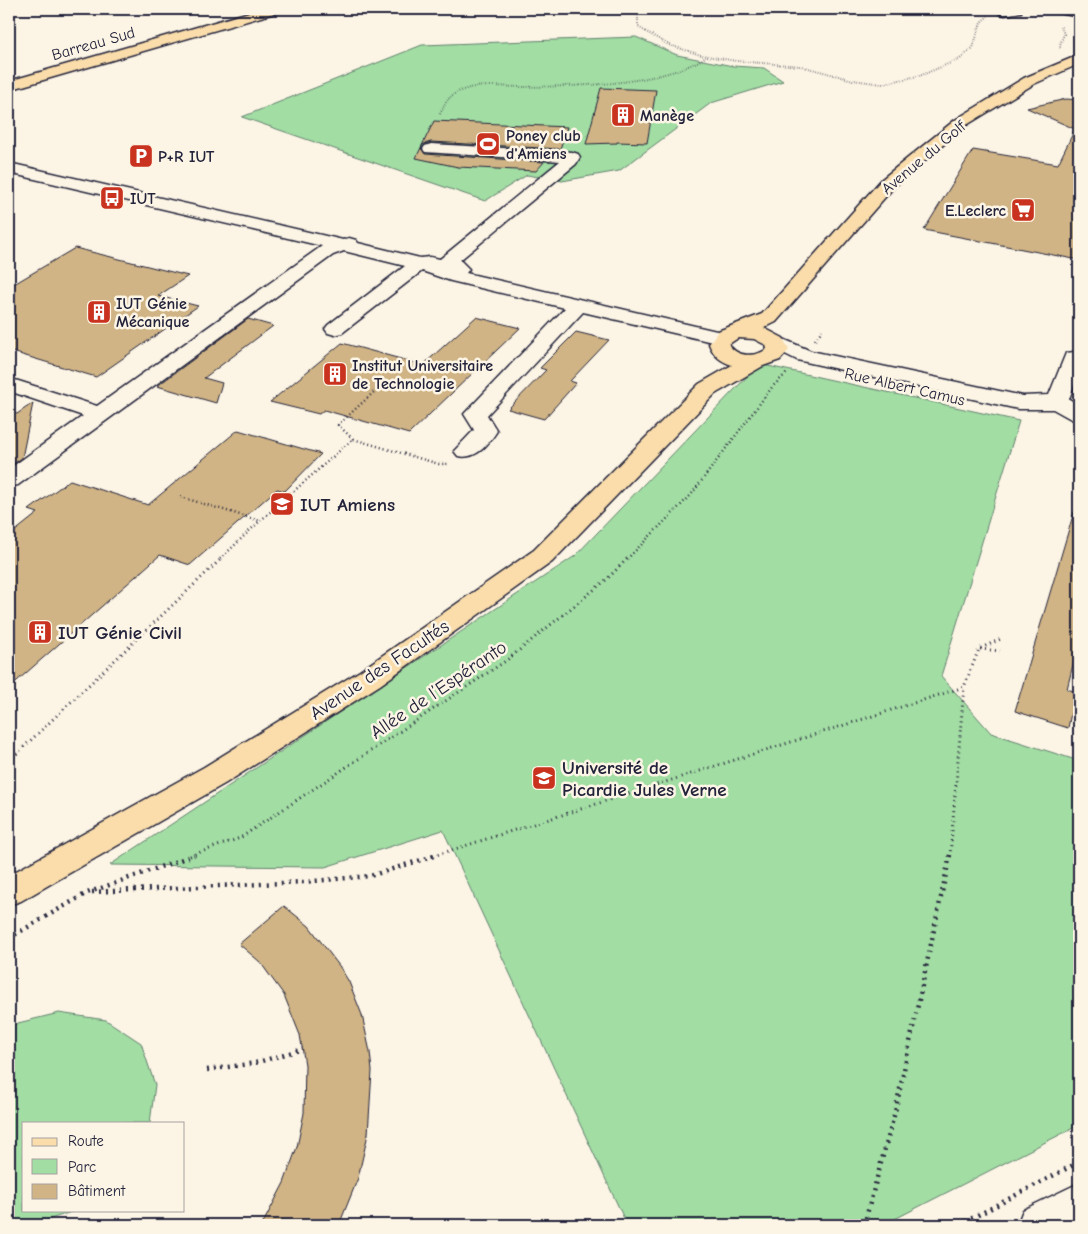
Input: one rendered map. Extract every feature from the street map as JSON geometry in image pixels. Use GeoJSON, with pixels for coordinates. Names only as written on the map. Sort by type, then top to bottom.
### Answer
{"type":"FeatureCollection","features":[{"type":"Feature","properties":{"kind":"main road","name":"Barreau Sud"},"geometry":{"type":"LineString","coordinates":[[9,80],[258,9]]}},
{"type":"Feature","properties":{"kind":"main road","name":"Barreau Sud"},"geometry":{"type":"LineString","coordinates":[[9,86],[273,9]]}},
{"type":"Feature","properties":{"kind":"main road","name":"Avenue du Golf"},"geometry":{"type":"LineString","coordinates":[[769,318],[894,177],[960,123],[1073,54]]}},
{"type":"Feature","properties":{"kind":"main road"},"geometry":{"type":"LineString","coordinates":[[727,340],[769,318],[768,350]]}},
{"type":"Feature","properties":{"kind":"main road"},"geometry":{"type":"LineString","coordinates":[[727,340],[759,333],[768,350]]}},
{"type":"Feature","properties":{"kind":"main road"},"geometry":{"type":"LineString","coordinates":[[727,340],[736,359],[768,350]]}},
{"type":"Feature","properties":{"kind":"main road","name":"Avenue des Facultés"},"geometry":{"type":"LineString","coordinates":[[707,389],[727,340]]}},
{"type":"Feature","properties":{"kind":"main road","name":"Avenue des Facultés"},"geometry":{"type":"LineString","coordinates":[[9,891],[223,770],[370,678],[513,578],[543,556],[707,389],[768,350]]}},
{"type":"Feature","properties":{"kind":"street"},"geometry":{"type":"LineString","coordinates":[[1059,9],[1079,13]]}},
{"type":"Feature","properties":{"kind":"street"},"geometry":{"type":"LineString","coordinates":[[431,149],[572,157],[449,260],[459,269]]}},
{"type":"Feature","properties":{"kind":"street"},"geometry":{"type":"LineString","coordinates":[[9,168],[274,224],[288,224],[404,250],[459,269]]}},
{"type":"Feature","properties":{"kind":"street"},"geometry":{"type":"LineString","coordinates":[[221,212],[232,220],[574,310],[699,339],[727,340]]}},
{"type":"Feature","properties":{"kind":"street"},"geometry":{"type":"LineString","coordinates":[[9,480],[334,248],[357,243],[392,250],[404,250]]}},
{"type":"Feature","properties":{"kind":"street"},"geometry":{"type":"LineString","coordinates":[[335,329],[414,268],[428,262],[727,340]]}},
{"type":"Feature","properties":{"kind":"street"},"geometry":{"type":"LineString","coordinates":[[414,268],[727,340]]}},
{"type":"Feature","properties":{"kind":"street"},"geometry":{"type":"LineString","coordinates":[[466,451],[486,431],[475,414],[574,310]]}},
{"type":"Feature","properties":{"kind":"street","name":"Rue Albert Camus"},"geometry":{"type":"LineString","coordinates":[[768,350],[800,362],[1021,412],[1062,414]]}},
{"type":"Feature","properties":{"kind":"street","name":"Rue Albert Camus"},"geometry":{"type":"LineString","coordinates":[[768,350],[804,356],[1062,414]]}},
{"type":"Feature","properties":{"kind":"street"},"geometry":{"type":"LineString","coordinates":[[1062,414],[1074,358]]}},
{"type":"Feature","properties":{"kind":"street"},"geometry":{"type":"LineString","coordinates":[[9,384],[100,414]]}},
{"type":"Feature","properties":{"kind":"street"},"geometry":{"type":"LineString","coordinates":[[1038,1225],[1079,1204]]}},
{"type":"Feature","properties":{"kind":"path"},"geometry":{"type":"LineString","coordinates":[[641,9],[638,13],[638,27],[653,38],[679,49],[714,59],[803,66],[862,82],[882,84],[945,67],[966,55],[974,47],[980,23],[984,17],[1010,10]]}},
{"type":"Feature","properties":{"kind":"path"},"geometry":{"type":"LineString","coordinates":[[1061,26],[1064,34],[1059,47],[1073,54]]}},
{"type":"Feature","properties":{"kind":"path"},"geometry":{"type":"LineString","coordinates":[[440,114],[449,96],[468,88],[598,84],[669,72],[695,64],[706,57]]}},
{"type":"Feature","properties":{"kind":"path"},"geometry":{"type":"LineString","coordinates":[[814,341],[822,330]]}},
{"type":"Feature","properties":{"kind":"path","name":"Allée de l’Espéranto"},"geometry":{"type":"LineString","coordinates":[[9,938],[87,893],[240,838],[507,660],[606,580],[691,495],[773,386],[800,362]]}},
{"type":"Feature","properties":{"kind":"path"},"geometry":{"type":"LineString","coordinates":[[387,380],[338,425],[353,439],[439,464],[458,465],[465,458],[466,451]]}},
{"type":"Feature","properties":{"kind":"path"},"geometry":{"type":"LineString","coordinates":[[9,761],[260,521],[353,439]]}},
{"type":"Feature","properties":{"kind":"path"},"geometry":{"type":"LineString","coordinates":[[181,497],[260,521]]}},
{"type":"Feature","properties":{"kind":"path"},"geometry":{"type":"LineString","coordinates":[[864,1225],[895,1112],[950,860],[964,686],[979,649],[1003,638]]}},
{"type":"Feature","properties":{"kind":"path"},"geometry":{"type":"LineString","coordinates":[[979,649],[1000,651]]}},
{"type":"Feature","properties":{"kind":"path"},"geometry":{"type":"LineString","coordinates":[[87,893],[303,882],[370,876],[964,686]]}},
{"type":"Feature","properties":{"kind":"path"},"geometry":{"type":"LineString","coordinates":[[207,1070],[255,1063],[303,1049]]}},
{"type":"Feature","properties":{"kind":"path"},"geometry":{"type":"LineString","coordinates":[[959,1225],[1079,1162]]}},
{"type":"Feature","properties":{"kind":"green space","name":"Poney club d'Amiens"},"geometry":{"type":"Polygon","coordinates":[[[636,37],[677,55],[733,66],[764,68],[783,81],[711,103],[619,171],[562,181],[527,175],[485,201],[242,117],[422,45],[636,37]]]}},
{"type":"Feature","properties":{"kind":"green space"},"geometry":{"type":"Polygon","coordinates":[[[759,364],[1019,421],[941,676],[991,733],[1079,761],[1079,1125],[883,1225],[627,1225],[443,830],[325,867],[110,865],[575,556],[759,364]]]}},
{"type":"Feature","properties":{"kind":"green space"},"geometry":{"type":"Polygon","coordinates":[[[59,1013],[106,1020],[141,1043],[155,1085],[150,1122],[22,1122],[22,1212],[71,1212],[33,1225],[9,1225],[9,1028],[18,1023],[59,1013]]]}},
{"type":"Feature","properties":{"kind":"building","name":"Manège"},"geometry":{"type":"Polygon","coordinates":[[[601,88],[656,90],[647,143],[586,144],[601,88]]]}},
{"type":"Feature","properties":{"kind":"building"},"geometry":{"type":"Polygon","coordinates":[[[1066,99],[1079,100],[1079,260],[924,230],[973,150],[1058,164],[1075,129],[1027,108],[1066,99]]]}},
{"type":"Feature","properties":{"kind":"building"},"geometry":{"type":"Polygon","coordinates":[[[434,121],[567,127],[560,149],[431,142],[424,144],[421,148],[425,154],[544,162],[536,171],[458,167],[416,158],[434,121]]]}},
{"type":"Feature","properties":{"kind":"building","name":"IUT Génie Mécanique"},"geometry":{"type":"Polygon","coordinates":[[[75,248],[188,276],[158,296],[198,306],[96,377],[9,351],[9,287],[75,248]]]}},
{"type":"Feature","properties":{"kind":"building"},"geometry":{"type":"Polygon","coordinates":[[[476,317],[520,328],[409,434],[324,410],[319,414],[270,402],[342,343],[423,365],[476,317]]]}},
{"type":"Feature","properties":{"kind":"building"},"geometry":{"type":"Polygon","coordinates":[[[248,319],[273,326],[204,378],[222,383],[216,403],[157,386],[248,319]]]}},
{"type":"Feature","properties":{"kind":"building","name":"Institut Universitaire de Technologie"},"geometry":{"type":"Polygon","coordinates":[[[576,332],[609,340],[570,381],[576,383],[544,419],[508,409],[546,370],[540,368],[576,332]]]}},
{"type":"Feature","properties":{"kind":"building"},"geometry":{"type":"Polygon","coordinates":[[[33,403],[22,458],[9,467],[9,412],[17,414],[33,403]]]}},
{"type":"Feature","properties":{"kind":"building","name":"IUT Génie Civil"},"geometry":{"type":"Polygon","coordinates":[[[238,430],[321,454],[285,491],[277,489],[190,565],[160,555],[9,688],[9,536],[38,513],[29,510],[70,480],[148,505],[238,430]]]}},
{"type":"Feature","properties":{"kind":"building"},"geometry":{"type":"Polygon","coordinates":[[[1074,512],[1079,513],[1079,640],[1067,689],[1079,693],[1079,715],[1071,713],[1068,728],[1015,711],[1074,512]]]}},
{"type":"Feature","properties":{"kind":"building"},"geometry":{"type":"Polygon","coordinates":[[[284,906],[309,926],[349,982],[362,1015],[370,1052],[372,1071],[368,1134],[358,1178],[339,1225],[262,1225],[284,1183],[297,1147],[304,1113],[305,1065],[300,1035],[284,995],[260,962],[239,944],[284,906]]]}},
{"type":"Feature","properties":{"kind":"place","name":"Manège"},"geometry":{"type":"Point","coordinates":[623,115]}},
{"type":"Feature","properties":{"kind":"place","name":"Poney club d'Amiens"},"geometry":{"type":"Point","coordinates":[488,144]}},
{"type":"Feature","properties":{"kind":"place","name":"P+R IUT"},"geometry":{"type":"Point","coordinates":[141,156]}},
{"type":"Feature","properties":{"kind":"place","name":"IUT"},"geometry":{"type":"Point","coordinates":[112,198]}},
{"type":"Feature","properties":{"kind":"place","name":"E.Leclerc"},"geometry":{"type":"Point","coordinates":[1023,210]}},
{"type":"Feature","properties":{"kind":"place","name":"IUT Génie Mécanique"},"geometry":{"type":"Point","coordinates":[99,312]}},
{"type":"Feature","properties":{"kind":"place","name":"Institut Universitaire de Technologie"},"geometry":{"type":"Point","coordinates":[335,374]}},
{"type":"Feature","properties":{"kind":"place","name":"IUT Amiens"},"geometry":{"type":"Point","coordinates":[282,504]}},
{"type":"Feature","properties":{"kind":"place","name":"IUT Génie Civil"},"geometry":{"type":"Point","coordinates":[40,632]}},
{"type":"Feature","properties":{"kind":"place","name":"Université de Picardie Jules Verne"},"geometry":{"type":"Point","coordinates":[544,778]}}]}
